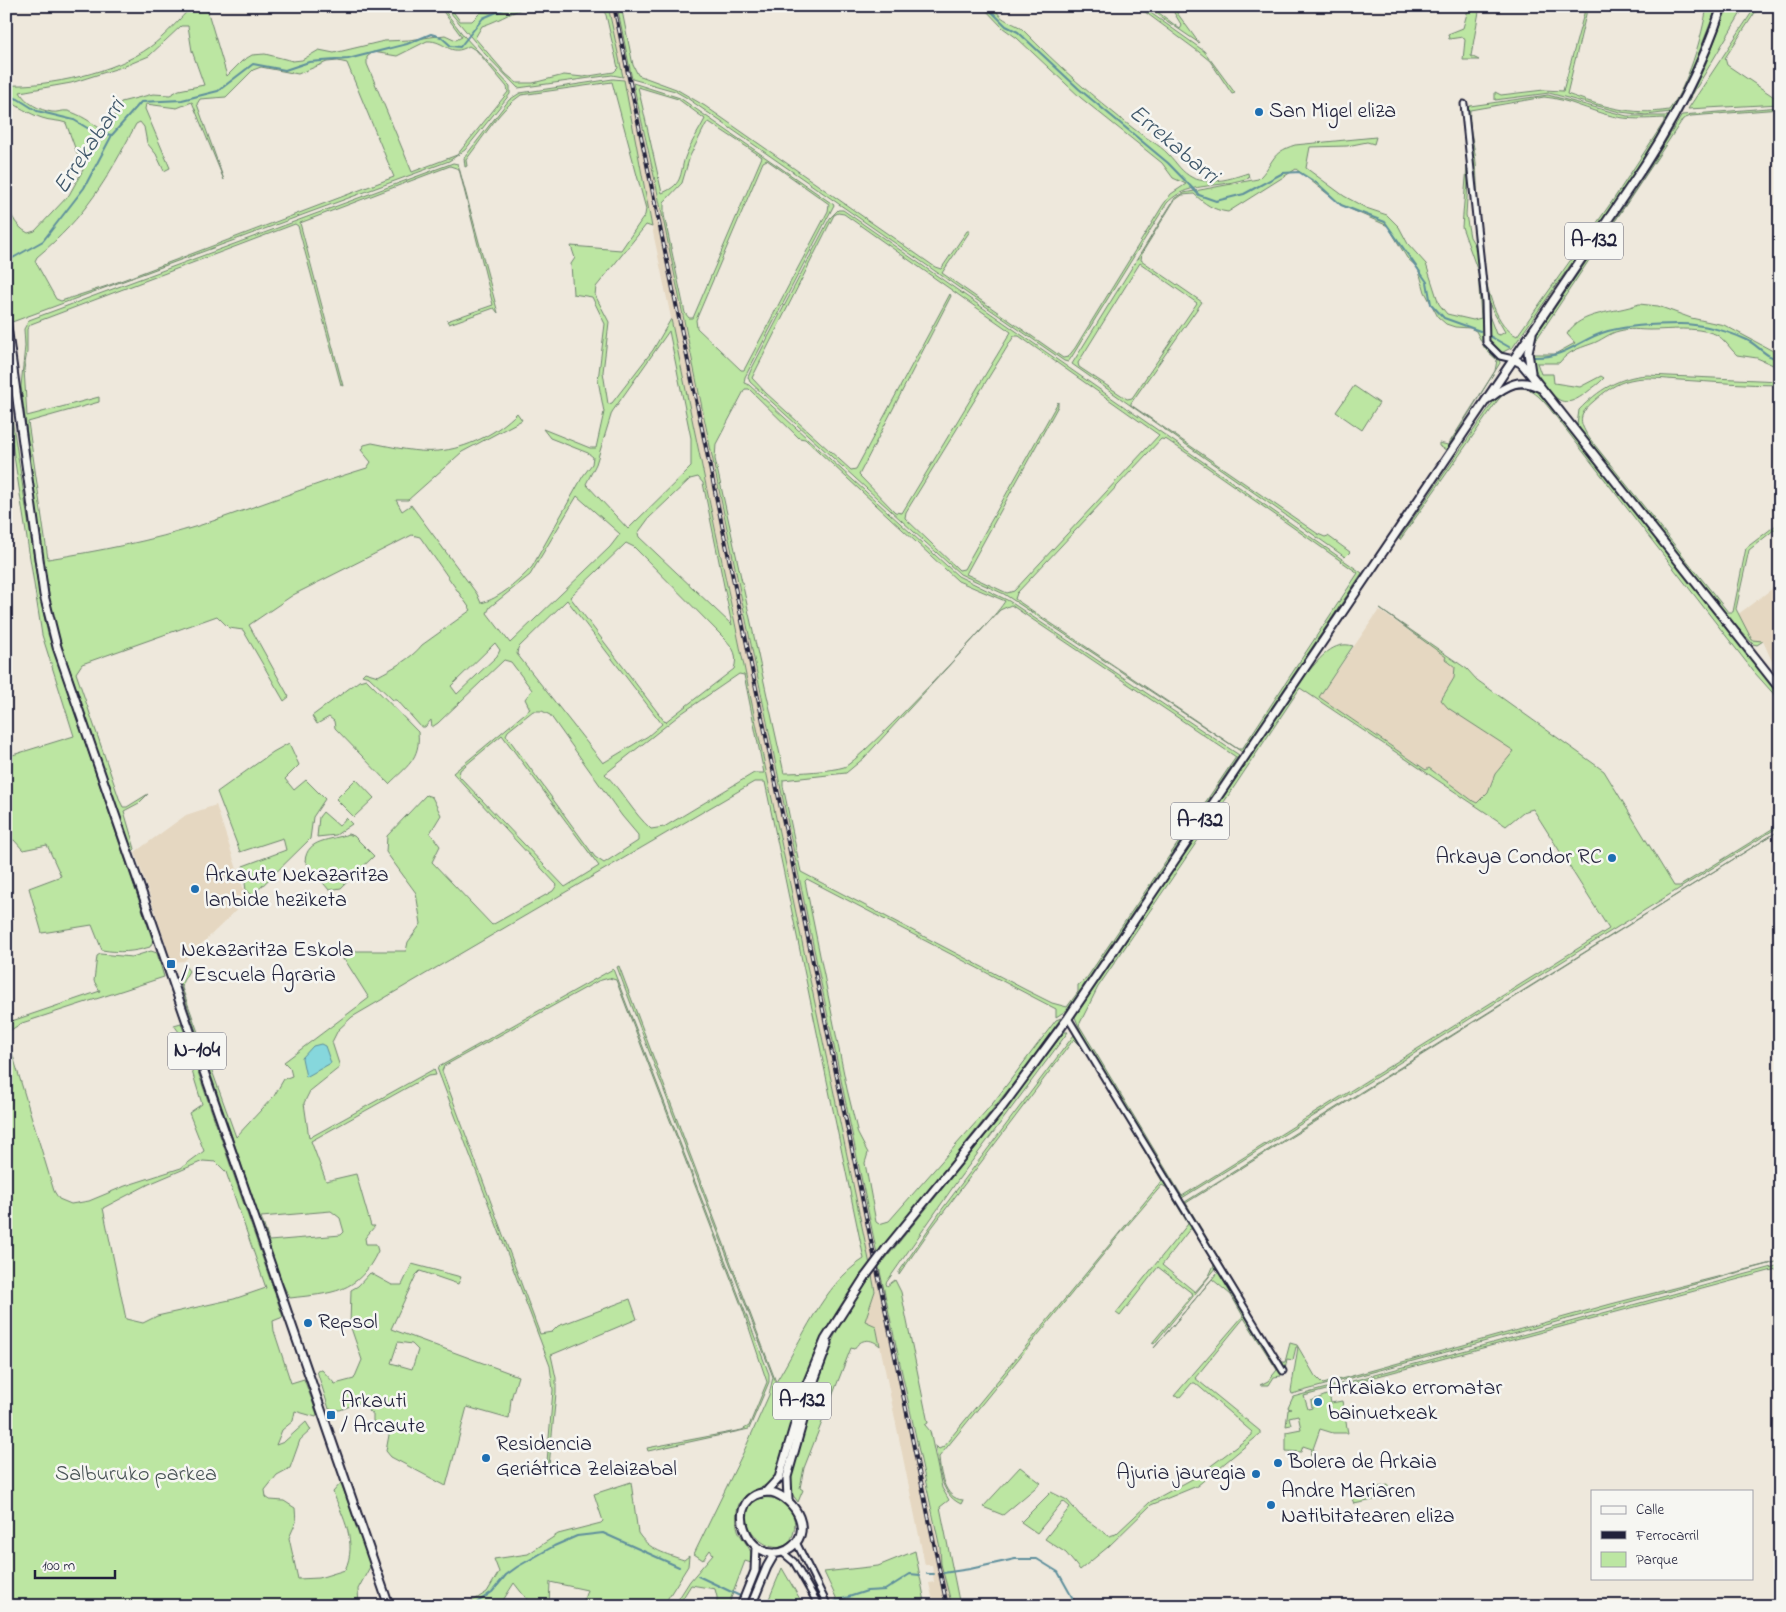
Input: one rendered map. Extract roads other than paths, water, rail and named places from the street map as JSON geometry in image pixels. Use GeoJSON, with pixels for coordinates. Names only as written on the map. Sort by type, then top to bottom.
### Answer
{"type":"FeatureCollection","features":[{"type":"Feature","properties":{"kind":"main road","name":"A-132"},"geometry":{"type":"LineString","coordinates":[[766,1492],[779,1478],[809,1377],[824,1340],[886,1250],[1007,1100],[1068,1018],[1484,403],[1666,132],[1703,59],[1722,6]]}},
{"type":"Feature","properties":{"kind":"main road","name":"N-104"},"geometry":{"type":"LineString","coordinates":[[6,319],[44,595],[57,647],[389,1606]]}},
{"type":"Feature","properties":{"kind":"main road"},"geometry":{"type":"LineString","coordinates":[[1531,375],[1528,352],[1535,326]]}},
{"type":"Feature","properties":{"kind":"main road"},"geometry":{"type":"LineString","coordinates":[[1513,359],[1525,367],[1780,689]]}},
{"type":"Feature","properties":{"kind":"main road"},"geometry":{"type":"LineString","coordinates":[[1517,382],[1525,367]]}},
{"type":"Feature","properties":{"kind":"main road"},"geometry":{"type":"LineString","coordinates":[[1484,403],[1500,390],[1517,382],[1526,382],[1543,390]]}},
{"type":"Feature","properties":{"kind":"main road","name":"A-132"},"geometry":{"type":"LineString","coordinates":[[788,1499],[786,1481],[806,1408],[822,1357],[843,1311]]}},
{"type":"Feature","properties":{"kind":"main road"},"geometry":{"type":"LineString","coordinates":[[741,1606],[753,1577],[757,1560],[756,1546],[745,1532],[742,1514],[750,1498],[766,1492],[776,1493],[788,1499],[796,1509],[800,1520],[800,1531],[796,1542],[779,1552],[762,1580],[751,1606]]}},
{"type":"Feature","properties":{"kind":"main road"},"geometry":{"type":"LineString","coordinates":[[756,1546],[779,1552]]}},
{"type":"Feature","properties":{"kind":"street"},"geometry":{"type":"LineString","coordinates":[[1464,104],[1485,302],[1486,342],[1500,356],[1513,359]]}},
{"type":"Feature","properties":{"kind":"street"},"geometry":{"type":"LineString","coordinates":[[1068,1018],[1283,1371]]}},
{"type":"Feature","properties":{"kind":"street"},"geometry":{"type":"LineString","coordinates":[[796,1542],[801,1556],[828,1606]]}},
{"type":"Feature","properties":{"kind":"street"},"geometry":{"type":"LineString","coordinates":[[779,1552],[794,1562],[819,1606]]}},
{"type":"Feature","properties":{"kind":"water"},"geometry":{"type":"Polygon","coordinates":[[[321,1044],[325,1046],[331,1063],[306,1077],[302,1058],[313,1046],[321,1044]]]}},
{"type":"Feature","properties":{"kind":"waterway","name":"Errekabarri"},"geometry":{"type":"LineString","coordinates":[[11,259],[43,241],[84,188],[112,135],[141,102],[182,100],[218,91],[253,64],[285,70],[309,62],[348,59],[407,44],[431,34],[441,37],[451,46],[460,47],[483,18],[511,6]]}},
{"type":"Feature","properties":{"kind":"waterway","name":"Errekabarri"},"geometry":{"type":"LineString","coordinates":[[986,6],[1006,26],[1018,32],[1079,89],[1168,163],[1199,195],[1216,201],[1244,194],[1283,173],[1299,172],[1318,184],[1341,205],[1385,222],[1427,282],[1431,304],[1444,318],[1480,331]]}},
{"type":"Feature","properties":{"kind":"waterway"},"geometry":{"type":"LineString","coordinates":[[6,95],[18,99],[37,111],[74,120],[94,132],[112,135]]}},
{"type":"Feature","properties":{"kind":"waterway","name":"Errekabarri"},"geometry":{"type":"LineString","coordinates":[[1534,357],[1564,351],[1598,334],[1617,329],[1644,325],[1688,324],[1715,329],[1740,337],[1751,342],[1771,357],[1780,359]]}},
{"type":"Feature","properties":{"kind":"waterway","name":"Errekabarri"},"geometry":{"type":"LineString","coordinates":[[1488,335],[1509,347]]}},
{"type":"Feature","properties":{"kind":"waterway"},"geometry":{"type":"LineString","coordinates":[[472,1606],[492,1592],[506,1575],[517,1567],[554,1546],[577,1536],[603,1533],[679,1567]]}},
{"type":"Feature","properties":{"kind":"waterway"},"geometry":{"type":"LineString","coordinates":[[943,1573],[1015,1559],[1037,1559],[1058,1572],[1077,1606]]}},
{"type":"Feature","properties":{"kind":"waterway"},"geometry":{"type":"LineString","coordinates":[[821,1606],[867,1591],[885,1590],[910,1574],[920,1575]]}},
{"type":"Feature","properties":{"kind":"waterway"},"geometry":{"type":"LineString","coordinates":[[927,1574],[934,1574]]}},
{"type":"Feature","properties":{"kind":"waterway"},"geometry":{"type":"LineString","coordinates":[[698,1576],[742,1597]]}},
{"type":"Feature","properties":{"kind":"waterway"},"geometry":{"type":"LineString","coordinates":[[177,1606],[183,1606]]}},
{"type":"Feature","properties":{"kind":"railway"},"geometry":{"type":"LineString","coordinates":[[614,6],[947,1606]]}},
{"type":"Feature","properties":{"kind":"place","name":"San Migel eliza"},"geometry":{"type":"Point","coordinates":[1259,112]}},
{"type":"Feature","properties":{"kind":"place","name":"Arkaya Condor RC"},"geometry":{"type":"Point","coordinates":[1612,858]}},
{"type":"Feature","properties":{"kind":"place","name":"Arkaute Nekazaritza lanbide heziketa"},"geometry":{"type":"Point","coordinates":[195,889]}},
{"type":"Feature","properties":{"kind":"place","name":"Nekazaritza Eskola / Escuela Agraria"},"geometry":{"type":"Point","coordinates":[171,964]}},
{"type":"Feature","properties":{"kind":"place","name":"Repsol"},"geometry":{"type":"Point","coordinates":[308,1323]}},
{"type":"Feature","properties":{"kind":"place","name":"Arkaiako erromatar bainuetxeak"},"geometry":{"type":"Point","coordinates":[1318,1402]}},
{"type":"Feature","properties":{"kind":"place","name":"Arkauti / Arcaute"},"geometry":{"type":"Point","coordinates":[331,1415]}},
{"type":"Feature","properties":{"kind":"place","name":"Residencia Geriátrica Zelaizabal"},"geometry":{"type":"Point","coordinates":[486,1458]}},
{"type":"Feature","properties":{"kind":"place","name":"Bolera de Arkaia"},"geometry":{"type":"Point","coordinates":[1278,1463]}},
{"type":"Feature","properties":{"kind":"place","name":"Ajuria jauregia"},"geometry":{"type":"Point","coordinates":[1256,1474]}},
{"type":"Feature","properties":{"kind":"place","name":"Andre Mariaren Natibitatearen eliza"},"geometry":{"type":"Point","coordinates":[1271,1505]}},
{"type":"Feature","properties":{"kind":"park label","name":"Salburuko parkea"},"geometry":{"type":"Point","coordinates":[136,1475]}}]}
